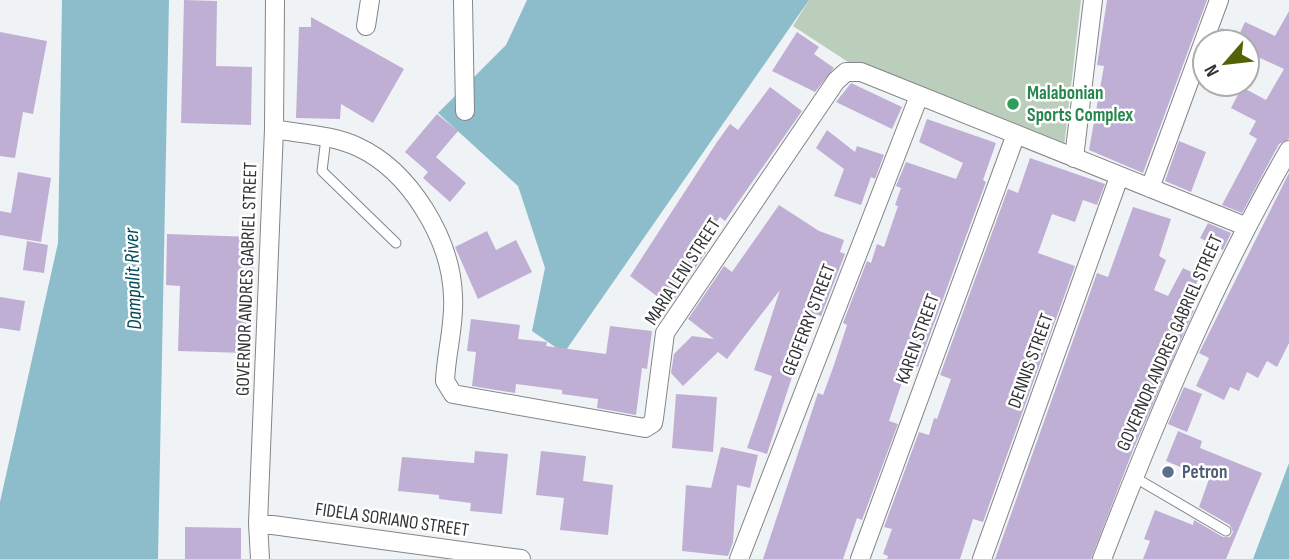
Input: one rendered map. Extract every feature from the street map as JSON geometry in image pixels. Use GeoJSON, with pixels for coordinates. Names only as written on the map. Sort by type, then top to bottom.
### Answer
{"type":"FeatureCollection","features":[{"type":"Feature","properties":{"kind":"street","name":"GOVERNOR ANDRES GABRIEL STREET"},"geometry":{"type":"LineString","coordinates":[[260,559],[258,523],[274,129],[275,0]]}},
{"type":"Feature","properties":{"kind":"street"},"geometry":{"type":"LineString","coordinates":[[366,26],[370,0]]}},
{"type":"Feature","properties":{"kind":"street"},"geometry":{"type":"LineString","coordinates":[[463,0],[465,111]]}},
{"type":"Feature","properties":{"kind":"street"},"geometry":{"type":"LineString","coordinates":[[1074,158],[1093,0]]}},
{"type":"Feature","properties":{"kind":"street"},"geometry":{"type":"LineString","coordinates":[[1150,188],[1219,0]]}},
{"type":"Feature","properties":{"kind":"street","name":"MARIA LENI STREET"},"geometry":{"type":"LineString","coordinates":[[274,129],[355,146],[387,166],[407,186],[433,226],[441,244],[454,294],[445,382],[453,394],[645,428],[650,427],[654,418],[665,333],[840,76],[862,72],[1245,226]]}},
{"type":"Feature","properties":{"kind":"street","name":"GEOFERRY STREET"},"geometry":{"type":"LineString","coordinates":[[739,559],[919,96]]}},
{"type":"Feature","properties":{"kind":"street","name":"KAREN STREET"},"geometry":{"type":"LineString","coordinates":[[860,559],[1016,134]]}},
{"type":"Feature","properties":{"kind":"street","name":"GOVERNOR ANDRES GABRIEL STREET"},"geometry":{"type":"LineString","coordinates":[[1102,559],[1133,476],[1245,226],[1289,150]]}},
{"type":"Feature","properties":{"kind":"street","name":"DENNIS STREET"},"geometry":{"type":"LineString","coordinates":[[982,559],[1119,177]]}},
{"type":"Feature","properties":{"kind":"street","name":"FIDELA SORIANO STREET"},"geometry":{"type":"LineString","coordinates":[[258,523],[522,559]]}},
{"type":"Feature","properties":{"kind":"lane"},"geometry":{"type":"LineString","coordinates":[[326,138],[322,171],[396,243]]}},
{"type":"Feature","properties":{"kind":"lane"},"geometry":{"type":"LineString","coordinates":[[1133,476],[1226,531]]}},
{"type":"Feature","properties":{"kind":"green space","name":"Malabonian Sports Complex"},"geometry":{"type":"Polygon","coordinates":[[[809,0],[1081,0],[1064,147],[848,62],[793,26],[809,0]]]}},
{"type":"Feature","properties":{"kind":"water","name":"Dampalit River"},"geometry":{"type":"Polygon","coordinates":[[[62,0],[169,0],[158,559],[0,559],[0,502],[58,243],[62,0]]]}},
{"type":"Feature","properties":{"kind":"water"},"geometry":{"type":"Polygon","coordinates":[[[527,0],[809,0],[564,353],[532,331],[545,268],[518,186],[438,113],[506,45],[527,0]]]}},
{"type":"Feature","properties":{"kind":"water"},"geometry":{"type":"Polygon","coordinates":[[[1289,463],[1289,559],[1253,559],[1289,463]]]}},
{"type":"Feature","properties":{"kind":"building"},"geometry":{"type":"Polygon","coordinates":[[[184,0],[217,1],[216,66],[252,67],[251,125],[181,123],[184,0]]]}},
{"type":"Feature","properties":{"kind":"building"},"geometry":{"type":"Polygon","coordinates":[[[1107,0],[1207,0],[1197,28],[1191,28],[1191,43],[1143,173],[1089,150],[1104,66],[1097,65],[1107,0]]]}},
{"type":"Feature","properties":{"kind":"building"},"geometry":{"type":"Polygon","coordinates":[[[1289,11],[1289,139],[1279,144],[1242,213],[1222,205],[1257,139],[1249,134],[1256,121],[1231,108],[1236,98],[1261,97],[1266,100],[1284,69],[1261,58],[1261,29],[1275,36],[1289,11]]]}},
{"type":"Feature","properties":{"kind":"building"},"geometry":{"type":"Polygon","coordinates":[[[311,17],[404,69],[373,123],[341,104],[340,119],[296,118],[299,27],[311,27],[311,17]]]}},
{"type":"Feature","properties":{"kind":"building"},"geometry":{"type":"Polygon","coordinates":[[[1245,22],[1258,28],[1242,28],[1245,22]]]}},
{"type":"Feature","properties":{"kind":"building"},"geometry":{"type":"Polygon","coordinates":[[[0,32],[47,41],[33,114],[23,112],[15,158],[0,156],[0,32]]]}},
{"type":"Feature","properties":{"kind":"building"},"geometry":{"type":"Polygon","coordinates":[[[797,32],[819,47],[814,54],[834,68],[815,92],[772,71],[797,32]]]}},
{"type":"Feature","properties":{"kind":"building"},"geometry":{"type":"Polygon","coordinates":[[[851,83],[902,107],[892,129],[836,102],[851,83]]]}},
{"type":"Feature","properties":{"kind":"building"},"geometry":{"type":"Polygon","coordinates":[[[770,87],[802,111],[725,221],[720,217],[698,246],[706,252],[670,306],[630,276],[730,124],[738,130],[770,87]]]}},
{"type":"Feature","properties":{"kind":"building"},"geometry":{"type":"Polygon","coordinates":[[[437,114],[458,131],[436,157],[466,183],[450,202],[423,178],[428,172],[405,152],[437,114]]]}},
{"type":"Feature","properties":{"kind":"building"},"geometry":{"type":"Polygon","coordinates":[[[927,119],[996,143],[983,180],[986,182],[918,367],[909,364],[899,391],[889,421],[898,424],[862,520],[857,518],[843,559],[763,559],[818,393],[823,395],[834,365],[847,325],[843,323],[867,261],[871,263],[877,244],[884,247],[898,206],[895,205],[901,188],[896,186],[906,162],[956,179],[963,163],[919,142],[927,119]]]}},
{"type":"Feature","properties":{"kind":"building"},"geometry":{"type":"Polygon","coordinates":[[[827,130],[855,152],[857,146],[884,155],[875,179],[871,177],[861,205],[834,196],[844,169],[816,148],[827,130]]]}},
{"type":"Feature","properties":{"kind":"building"},"geometry":{"type":"Polygon","coordinates":[[[1179,141],[1206,152],[1191,192],[1165,181],[1179,141]]]}},
{"type":"Feature","properties":{"kind":"building"},"geometry":{"type":"Polygon","coordinates":[[[1030,158],[1105,184],[1097,205],[1083,200],[1075,222],[1052,214],[1038,253],[1075,266],[983,522],[973,519],[960,559],[887,559],[888,556],[883,554],[892,529],[884,527],[919,432],[929,435],[934,418],[937,419],[951,379],[940,375],[1008,189],[1018,193],[1030,158]]]}},
{"type":"Feature","properties":{"kind":"building"},"geometry":{"type":"Polygon","coordinates":[[[18,172],[51,178],[41,242],[0,235],[0,211],[11,213],[18,172]]]}},
{"type":"Feature","properties":{"kind":"building"},"geometry":{"type":"Polygon","coordinates":[[[1289,173],[1289,343],[1277,367],[1267,361],[1258,378],[1247,372],[1239,391],[1230,387],[1224,400],[1196,386],[1209,358],[1199,353],[1289,173]]]}},
{"type":"Feature","properties":{"kind":"building"},"geometry":{"type":"Polygon","coordinates":[[[779,205],[819,231],[844,240],[840,252],[845,254],[821,316],[815,314],[805,347],[802,346],[767,454],[747,448],[772,376],[754,370],[780,290],[727,359],[718,352],[683,386],[671,373],[674,354],[692,336],[714,339],[688,319],[724,266],[732,272],[779,205]]]}},
{"type":"Feature","properties":{"kind":"building"},"geometry":{"type":"Polygon","coordinates":[[[1133,207],[1171,219],[1159,256],[1166,260],[1154,290],[1168,296],[1183,268],[1200,276],[1185,307],[1194,310],[1133,450],[1091,559],[995,559],[1097,273],[1108,277],[1133,207]]]}},
{"type":"Feature","properties":{"kind":"building"},"geometry":{"type":"Polygon","coordinates":[[[1208,223],[1231,233],[1223,250],[1200,238],[1208,223]]]}},
{"type":"Feature","properties":{"kind":"building"},"geometry":{"type":"Polygon","coordinates":[[[487,231],[496,250],[516,240],[532,272],[478,299],[455,247],[487,231]]]}},
{"type":"Feature","properties":{"kind":"building"},"geometry":{"type":"Polygon","coordinates":[[[167,234],[254,237],[253,288],[247,288],[246,353],[178,351],[180,286],[166,285],[167,234]]]}},
{"type":"Feature","properties":{"kind":"building"},"geometry":{"type":"Polygon","coordinates":[[[27,241],[48,245],[44,273],[23,270],[27,241]]]}},
{"type":"Feature","properties":{"kind":"building"},"geometry":{"type":"Polygon","coordinates":[[[0,297],[25,301],[20,331],[0,328],[0,297]]]}},
{"type":"Feature","properties":{"kind":"building"},"geometry":{"type":"Polygon","coordinates":[[[471,319],[520,325],[518,339],[547,342],[546,346],[606,354],[610,326],[652,331],[647,369],[642,368],[636,415],[597,408],[598,399],[562,394],[562,390],[516,384],[515,393],[472,386],[476,352],[467,351],[471,319]]]}},
{"type":"Feature","properties":{"kind":"building"},"geometry":{"type":"Polygon","coordinates":[[[1184,387],[1202,394],[1187,432],[1168,424],[1184,387]]]}},
{"type":"Feature","properties":{"kind":"building"},"geometry":{"type":"Polygon","coordinates":[[[676,394],[717,397],[713,452],[672,448],[676,394]]]}},
{"type":"Feature","properties":{"kind":"building"},"geometry":{"type":"Polygon","coordinates":[[[1178,431],[1202,441],[1200,448],[1262,473],[1226,559],[1143,559],[1150,541],[1144,539],[1155,510],[1193,525],[1194,520],[1223,537],[1230,537],[1233,532],[1230,525],[1199,507],[1209,479],[1166,461],[1178,431]]]}},
{"type":"Feature","properties":{"kind":"building"},"geometry":{"type":"Polygon","coordinates":[[[721,447],[758,455],[750,488],[737,485],[733,542],[728,556],[682,551],[686,485],[711,488],[721,447]]]}},
{"type":"Feature","properties":{"kind":"building"},"geometry":{"type":"Polygon","coordinates":[[[475,451],[508,454],[502,514],[470,511],[471,503],[439,499],[439,495],[398,491],[402,457],[474,463],[475,451]]]}},
{"type":"Feature","properties":{"kind":"building"},"geometry":{"type":"Polygon","coordinates":[[[541,451],[586,456],[583,481],[613,485],[608,535],[560,530],[564,498],[536,495],[541,451]]]}},
{"type":"Feature","properties":{"kind":"building"},"geometry":{"type":"Polygon","coordinates":[[[185,527],[241,528],[241,559],[185,559],[185,527]]]}},
{"type":"Feature","properties":{"kind":"place","name":"Malabonian Sports Complex"},"geometry":{"type":"Point","coordinates":[1013,104]}},
{"type":"Feature","properties":{"kind":"place","name":"Petron"},"geometry":{"type":"Point","coordinates":[1168,472]}}]}
